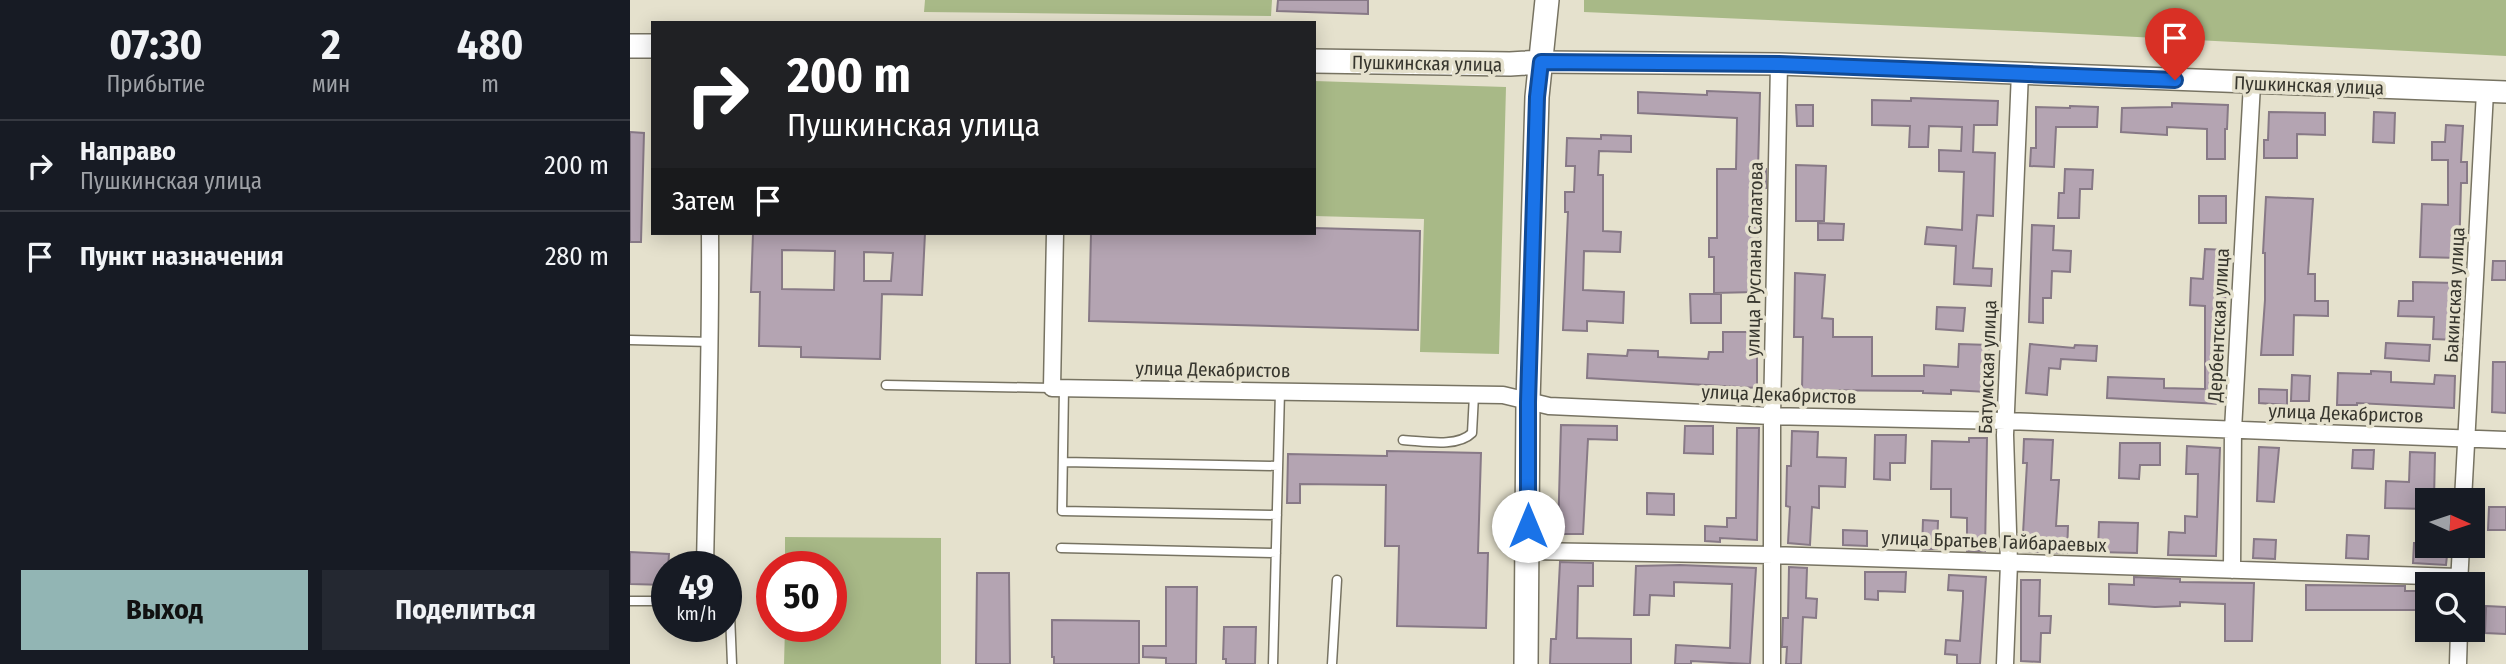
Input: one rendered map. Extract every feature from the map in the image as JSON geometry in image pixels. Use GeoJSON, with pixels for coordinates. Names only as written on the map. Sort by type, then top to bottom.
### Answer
{"type":"FeatureCollection","features":[{"type":"Feature","properties":{"kind":"main road"},"geometry":{"type":"LineString","coordinates":[[1526,664],[1528,402],[1537,97],[1547,0]]}},
{"type":"Feature","properties":{"kind":"main road"},"geometry":{"type":"LineString","coordinates":[[630,46],[651,46]]}},
{"type":"Feature","properties":{"kind":"main road","name":"Пушкинская улица"},"geometry":{"type":"LineString","coordinates":[[1316,61],[1510,64],[1541,62]]}},
{"type":"Feature","properties":{"kind":"street","name":"Пушкинская улица"},"geometry":{"type":"LineString","coordinates":[[1541,62],[1779,64],[2496,92]]}},
{"type":"Feature","properties":{"kind":"street","name":"улица Руслана Салатова"},"geometry":{"type":"LineString","coordinates":[[1772,664],[1772,416],[1779,64]]}},
{"type":"Feature","properties":{"kind":"street","name":"Батумская улица"},"geometry":{"type":"LineString","coordinates":[[2005,664],[2009,563],[2006,421],[2020,72]]}},
{"type":"Feature","properties":{"kind":"street","name":"Дербентская улица"},"geometry":{"type":"LineString","coordinates":[[2232,569],[2233,430],[2252,84]]}},
{"type":"Feature","properties":{"kind":"street","name":"Бакинская улица"},"geometry":{"type":"LineString","coordinates":[[2464,488],[2496,92]]}},
{"type":"Feature","properties":{"kind":"street"},"geometry":{"type":"LineString","coordinates":[[705,551],[711,342],[710,235]]}},
{"type":"Feature","properties":{"kind":"street"},"geometry":{"type":"LineString","coordinates":[[1055,235],[1058,388]]}},
{"type":"Feature","properties":{"kind":"street","name":"улица Декабристов"},"geometry":{"type":"LineString","coordinates":[[1058,388],[1503,395],[1549,406],[2506,440]]}},
{"type":"Feature","properties":{"kind":"street","name":"улица Братьев Гайбараевых"},"geometry":{"type":"LineString","coordinates":[[1528,551],[1773,555],[2232,569],[2415,579]]}},
{"type":"Feature","properties":{"kind":"street"},"geometry":{"type":"LineString","coordinates":[[2458,664],[2459,642]]}},
{"type":"Feature","properties":{"kind":"lane"},"geometry":{"type":"LineString","coordinates":[[630,340],[711,342]]}},
{"type":"Feature","properties":{"kind":"lane","name":"улица Декабристов"},"geometry":{"type":"LineString","coordinates":[[886,385],[1058,388]]}},
{"type":"Feature","properties":{"kind":"lane"},"geometry":{"type":"LineString","coordinates":[[1058,388],[1063,462],[1062,511],[1277,515]]}},
{"type":"Feature","properties":{"kind":"lane"},"geometry":{"type":"LineString","coordinates":[[1273,664],[1280,391]]}},
{"type":"Feature","properties":{"kind":"lane"},"geometry":{"type":"LineString","coordinates":[[1403,440],[1466,439],[1472,433],[1474,394]]}},
{"type":"Feature","properties":{"kind":"lane"},"geometry":{"type":"LineString","coordinates":[[1063,462],[1278,466]]}},
{"type":"Feature","properties":{"kind":"lane"},"geometry":{"type":"LineString","coordinates":[[1061,548],[1276,553]]}},
{"type":"Feature","properties":{"kind":"lane"},"geometry":{"type":"LineString","coordinates":[[1332,664],[1337,580]]}},
{"type":"Feature","properties":{"kind":"lane"},"geometry":{"type":"LineString","coordinates":[[630,601],[651,601]]}},
{"type":"Feature","properties":{"kind":"lane"},"geometry":{"type":"LineString","coordinates":[[731,642],[732,664]]}},
{"type":"Feature","properties":{"kind":"green space"},"geometry":{"type":"Polygon","coordinates":[[[925,0],[1272,0],[1271,16],[924,12],[925,0]]]}},
{"type":"Feature","properties":{"kind":"green space"},"geometry":{"type":"Polygon","coordinates":[[[1584,0],[2506,0],[2506,56],[1584,12],[1584,0]]]}},
{"type":"Feature","properties":{"kind":"green space"},"geometry":{"type":"Polygon","coordinates":[[[1316,81],[1506,87],[1499,354],[1420,352],[1424,219],[1316,216],[1316,81]]]}},
{"type":"Feature","properties":{"kind":"green space"},"geometry":{"type":"Polygon","coordinates":[[[785,537],[941,538],[941,664],[784,664],[785,642],[847,642],[847,551],[785,551],[785,537]]]}},
{"type":"Feature","properties":{"kind":"building"},"geometry":{"type":"Polygon","coordinates":[[[1278,0],[1368,0],[1368,14],[1277,11],[1278,0]]]}},
{"type":"Feature","properties":{"kind":"building"},"geometry":{"type":"Polygon","coordinates":[[[1707,91],[1760,93],[1758,169],[1766,169],[1766,188],[1758,188],[1759,273],[1755,273],[1755,292],[1714,293],[1714,257],[1709,257],[1709,238],[1717,238],[1717,169],[1736,169],[1737,118],[1638,113],[1638,92],[1707,95],[1707,91]]]}},
{"type":"Feature","properties":{"kind":"building"},"geometry":{"type":"Polygon","coordinates":[[[1911,98],[1998,101],[1997,125],[1974,125],[1973,152],[1995,153],[1993,216],[1977,215],[1973,268],[1992,269],[1991,286],[1954,284],[1956,246],[1925,244],[1927,227],[1962,230],[1964,172],[1939,171],[1939,150],[1961,151],[1962,127],[1929,126],[1928,147],[1909,147],[1910,126],[1872,125],[1872,100],[1911,101],[1911,98]]]}},
{"type":"Feature","properties":{"kind":"building"},"geometry":{"type":"Polygon","coordinates":[[[2172,103],[2228,105],[2225,159],[2207,159],[2207,129],[2167,127],[2167,135],[2121,132],[2122,108],[2172,107],[2172,103]]]}},
{"type":"Feature","properties":{"kind":"building"},"geometry":{"type":"Polygon","coordinates":[[[1796,105],[1813,105],[1813,126],[1797,126],[1796,105]]]}},
{"type":"Feature","properties":{"kind":"building"},"geometry":{"type":"Polygon","coordinates":[[[2036,107],[2098,107],[2097,127],[2056,127],[2054,167],[2030,166],[2031,148],[2036,148],[2036,107]]]}},
{"type":"Feature","properties":{"kind":"building"},"geometry":{"type":"Polygon","coordinates":[[[2269,112],[2325,113],[2325,135],[2297,134],[2297,158],[2264,158],[2269,112]]]}},
{"type":"Feature","properties":{"kind":"building"},"geometry":{"type":"Polygon","coordinates":[[[2374,112],[2395,113],[2394,143],[2373,142],[2374,112]]]}},
{"type":"Feature","properties":{"kind":"building"},"geometry":{"type":"Polygon","coordinates":[[[2446,125],[2463,126],[2461,162],[2467,162],[2467,183],[2461,183],[2459,258],[2420,257],[2422,204],[2448,205],[2448,160],[2432,160],[2432,142],[2445,142],[2446,125]]]}},
{"type":"Feature","properties":{"kind":"building"},"geometry":{"type":"Polygon","coordinates":[[[630,132],[644,133],[641,242],[630,242],[630,132]]]}},
{"type":"Feature","properties":{"kind":"building"},"geometry":{"type":"Polygon","coordinates":[[[1601,135],[1631,136],[1631,152],[1599,151],[1598,175],[1603,175],[1603,231],[1621,232],[1620,252],[1584,251],[1583,290],[1624,292],[1623,323],[1587,321],[1587,331],[1563,330],[1568,212],[1565,212],[1565,192],[1574,192],[1575,166],[1566,166],[1567,138],[1601,139],[1601,135]]]}},
{"type":"Feature","properties":{"kind":"building"},"geometry":{"type":"Polygon","coordinates":[[[1796,165],[1826,166],[1824,221],[1796,221],[1796,165]]]}},
{"type":"Feature","properties":{"kind":"building"},"geometry":{"type":"Polygon","coordinates":[[[2065,169],[2093,170],[2092,189],[2080,189],[2079,218],[2058,218],[2059,193],[2064,193],[2065,169]]]}},
{"type":"Feature","properties":{"kind":"building"},"geometry":{"type":"Polygon","coordinates":[[[2199,196],[2226,196],[2226,223],[2199,223],[2199,196]]]}},
{"type":"Feature","properties":{"kind":"building"},"geometry":{"type":"Polygon","coordinates":[[[2266,197],[2313,199],[2308,274],[2315,274],[2315,301],[2328,301],[2328,316],[2294,315],[2293,355],[2261,355],[2265,300],[2263,253],[2266,197]]]}},
{"type":"Feature","properties":{"kind":"building"},"geometry":{"type":"Polygon","coordinates":[[[1818,223],[1844,224],[1843,240],[1818,240],[1818,223]]]}},
{"type":"Feature","properties":{"kind":"building"},"geometry":{"type":"Polygon","coordinates":[[[2032,225],[2054,226],[2053,250],[2071,251],[2070,272],[2052,271],[2051,298],[2043,298],[2043,323],[2029,322],[2032,225]]]}},
{"type":"Feature","properties":{"kind":"building"},"geometry":{"type":"Polygon","coordinates":[[[1316,228],[1420,231],[1418,330],[1089,321],[1091,235],[1316,235],[1316,228]]]}},
{"type":"Feature","properties":{"kind":"building"},"geometry":{"type":"Polygon","coordinates":[[[753,235],[925,235],[922,295],[882,294],[880,359],[801,357],[801,347],[759,346],[760,292],[751,292],[753,235]],[[782,250],[782,289],[834,290],[835,251],[782,250]],[[864,252],[864,281],[891,281],[893,253],[864,252]]]}},
{"type":"Feature","properties":{"kind":"building"},"geometry":{"type":"Polygon","coordinates":[[[2205,249],[2227,250],[2220,404],[2107,398],[2108,377],[2164,379],[2164,388],[2205,389],[2205,306],[2190,305],[2191,278],[2203,279],[2205,249]]]}},
{"type":"Feature","properties":{"kind":"building"},"geometry":{"type":"Polygon","coordinates":[[[2493,261],[2506,261],[2506,280],[2492,280],[2493,261]]]}},
{"type":"Feature","properties":{"kind":"building"},"geometry":{"type":"Polygon","coordinates":[[[1795,273],[1825,275],[1822,318],[1833,319],[1833,337],[1872,337],[1872,376],[1924,376],[1924,365],[1958,367],[1959,344],[1989,345],[1987,392],[1951,390],[1951,394],[1923,391],[1802,390],[1803,337],[1794,337],[1795,273]]]}},
{"type":"Feature","properties":{"kind":"building"},"geometry":{"type":"Polygon","coordinates":[[[2413,282],[2456,283],[2457,340],[2433,339],[2434,317],[2398,316],[2399,301],[2413,301],[2413,282]]]}},
{"type":"Feature","properties":{"kind":"building"},"geometry":{"type":"Polygon","coordinates":[[[1690,294],[1721,294],[1721,323],[1691,323],[1690,294]]]}},
{"type":"Feature","properties":{"kind":"building"},"geometry":{"type":"Polygon","coordinates":[[[1937,307],[1965,308],[1963,331],[1936,329],[1937,307]]]}},
{"type":"Feature","properties":{"kind":"building"},"geometry":{"type":"Polygon","coordinates":[[[1723,332],[1757,332],[1757,388],[1587,378],[1588,354],[1627,356],[1628,350],[1658,351],[1658,357],[1708,359],[1709,352],[1723,352],[1723,332]]]}},
{"type":"Feature","properties":{"kind":"building"},"geometry":{"type":"Polygon","coordinates":[[[2386,343],[2430,345],[2429,361],[2385,358],[2386,343]]]}},
{"type":"Feature","properties":{"kind":"building"},"geometry":{"type":"Polygon","coordinates":[[[2030,344],[2074,348],[2075,345],[2097,346],[2096,361],[2061,359],[2060,369],[2049,368],[2047,395],[2026,393],[2030,344]]]}},
{"type":"Feature","properties":{"kind":"building"},"geometry":{"type":"Polygon","coordinates":[[[2493,362],[2506,362],[2506,413],[2492,412],[2493,362]]]}},
{"type":"Feature","properties":{"kind":"building"},"geometry":{"type":"Polygon","coordinates":[[[2371,371],[2391,372],[2391,382],[2434,384],[2435,375],[2455,376],[2454,408],[2357,403],[2337,405],[2338,373],[2371,374],[2371,371]]]}},
{"type":"Feature","properties":{"kind":"building"},"geometry":{"type":"Polygon","coordinates":[[[2292,375],[2310,376],[2309,401],[2291,401],[2292,375]]]}},
{"type":"Feature","properties":{"kind":"building"},"geometry":{"type":"Polygon","coordinates":[[[2259,389],[2287,390],[2287,405],[2259,403],[2259,389]]]}},
{"type":"Feature","properties":{"kind":"building"},"geometry":{"type":"Polygon","coordinates":[[[1561,425],[1617,426],[1617,440],[1588,439],[1583,534],[1558,534],[1561,425]]]}},
{"type":"Feature","properties":{"kind":"building"},"geometry":{"type":"Polygon","coordinates":[[[1685,426],[1713,426],[1713,454],[1684,453],[1685,426]]]}},
{"type":"Feature","properties":{"kind":"building"},"geometry":{"type":"Polygon","coordinates":[[[1737,428],[1759,428],[1757,540],[1720,538],[1720,542],[1705,541],[1705,526],[1727,527],[1727,518],[1736,518],[1737,428]]]}},
{"type":"Feature","properties":{"kind":"building"},"geometry":{"type":"Polygon","coordinates":[[[1792,431],[1818,432],[1817,457],[1846,458],[1845,487],[1819,486],[1819,508],[1812,507],[1810,545],[1788,543],[1790,507],[1786,506],[1787,466],[1791,466],[1792,431]]]}},
{"type":"Feature","properties":{"kind":"building"},"geometry":{"type":"Polygon","coordinates":[[[1875,435],[1906,435],[1905,463],[1890,463],[1890,480],[1874,479],[1875,435]]]}},
{"type":"Feature","properties":{"kind":"building"},"geometry":{"type":"Polygon","coordinates":[[[1969,438],[1987,438],[1985,551],[1967,551],[1967,518],[1951,517],[1951,489],[1931,489],[1932,441],[1969,442],[1969,438]]]}},
{"type":"Feature","properties":{"kind":"building"},"geometry":{"type":"Polygon","coordinates":[[[2024,439],[2053,440],[2051,480],[2059,480],[2056,526],[2068,526],[2067,553],[2022,551],[2027,463],[2023,463],[2024,439]]]}},
{"type":"Feature","properties":{"kind":"building"},"geometry":{"type":"Polygon","coordinates":[[[2120,443],[2160,443],[2160,465],[2140,465],[2139,479],[2119,478],[2120,443]]]}},
{"type":"Feature","properties":{"kind":"building"},"geometry":{"type":"Polygon","coordinates":[[[2187,446],[2220,448],[2216,556],[2168,555],[2169,532],[2185,533],[2185,516],[2197,517],[2198,474],[2186,474],[2187,446]]]}},
{"type":"Feature","properties":{"kind":"building"},"geometry":{"type":"Polygon","coordinates":[[[2259,447],[2279,448],[2274,502],[2257,501],[2259,447]]]}},
{"type":"Feature","properties":{"kind":"building"},"geometry":{"type":"Polygon","coordinates":[[[2353,450],[2374,450],[2373,469],[2352,468],[2353,450]]]}},
{"type":"Feature","properties":{"kind":"building"},"geometry":{"type":"Polygon","coordinates":[[[1387,451],[1481,453],[1478,553],[1488,553],[1486,628],[1397,626],[1399,546],[1385,546],[1386,485],[1300,484],[1300,503],[1287,503],[1288,454],[1387,456],[1387,451]]]}},
{"type":"Feature","properties":{"kind":"building"},"geometry":{"type":"Polygon","coordinates":[[[2410,452],[2435,453],[2434,488],[2415,488],[2415,509],[2385,508],[2386,481],[2409,482],[2410,452]]]}},
{"type":"Feature","properties":{"kind":"building"},"geometry":{"type":"Polygon","coordinates":[[[1647,493],[1674,494],[1674,515],[1647,514],[1647,493]]]}},
{"type":"Feature","properties":{"kind":"building"},"geometry":{"type":"Polygon","coordinates":[[[2489,507],[2506,507],[2506,530],[2488,530],[2489,507]]]}},
{"type":"Feature","properties":{"kind":"building"},"geometry":{"type":"Polygon","coordinates":[[[1923,520],[1938,521],[1937,549],[1922,549],[1923,520]]]}},
{"type":"Feature","properties":{"kind":"building"},"geometry":{"type":"Polygon","coordinates":[[[2099,522],[2138,523],[2137,553],[2098,552],[2099,522]]]}},
{"type":"Feature","properties":{"kind":"building"},"geometry":{"type":"Polygon","coordinates":[[[1843,530],[1867,531],[1867,546],[1843,545],[1843,530]]]}},
{"type":"Feature","properties":{"kind":"building"},"geometry":{"type":"Polygon","coordinates":[[[2347,535],[2369,536],[2368,559],[2346,558],[2347,535]]]}},
{"type":"Feature","properties":{"kind":"building"},"geometry":{"type":"Polygon","coordinates":[[[2254,539],[2276,540],[2275,559],[2253,558],[2254,539]]]}},
{"type":"Feature","properties":{"kind":"building"},"geometry":{"type":"Polygon","coordinates":[[[2414,543],[2415,558],[2447,558],[2446,565],[2413,563],[2414,543]]]}},
{"type":"Feature","properties":{"kind":"building"},"geometry":{"type":"Polygon","coordinates":[[[630,552],[651,553],[651,585],[630,584],[630,552]]]}},
{"type":"Feature","properties":{"kind":"building"},"geometry":{"type":"Polygon","coordinates":[[[1560,562],[1593,563],[1593,586],[1578,586],[1577,638],[1631,639],[1631,664],[1550,664],[1551,639],[1556,639],[1560,562]]]}},
{"type":"Feature","properties":{"kind":"building"},"geometry":{"type":"Polygon","coordinates":[[[1636,566],[1756,568],[1750,664],[1691,661],[1691,664],[1675,664],[1676,645],[1730,648],[1732,584],[1674,582],[1674,596],[1650,595],[1649,615],[1634,615],[1636,566]]]}},
{"type":"Feature","properties":{"kind":"building"},"geometry":{"type":"Polygon","coordinates":[[[1789,567],[1807,568],[1806,598],[1817,599],[1816,618],[1803,617],[1801,664],[1786,664],[1787,647],[1782,647],[1783,618],[1788,618],[1789,567]]]}},
{"type":"Feature","properties":{"kind":"building"},"geometry":{"type":"Polygon","coordinates":[[[1865,572],[1906,572],[1905,592],[1878,591],[1878,600],[1865,599],[1865,572]]]}},
{"type":"Feature","properties":{"kind":"building"},"geometry":{"type":"Polygon","coordinates":[[[977,573],[1009,573],[1010,664],[976,664],[977,573]]]}},
{"type":"Feature","properties":{"kind":"building"},"geometry":{"type":"Polygon","coordinates":[[[1949,575],[1986,577],[1980,664],[1957,664],[1957,655],[1945,654],[1946,640],[1960,641],[1963,599],[1963,591],[1948,590],[1949,575]]]}},
{"type":"Feature","properties":{"kind":"building"},"geometry":{"type":"Polygon","coordinates":[[[2134,577],[2180,579],[2180,582],[2254,583],[2252,641],[2225,641],[2225,604],[2180,602],[2180,606],[2155,607],[2109,604],[2109,584],[2134,585],[2134,577]]]}},
{"type":"Feature","properties":{"kind":"building"},"geometry":{"type":"Polygon","coordinates":[[[2021,580],[2040,580],[2039,616],[2051,616],[2050,633],[2041,633],[2040,662],[2021,661],[2021,580]]]}},
{"type":"Feature","properties":{"kind":"building"},"geometry":{"type":"Polygon","coordinates":[[[2306,585],[2405,586],[2405,591],[2415,591],[2415,610],[2306,610],[2306,585]]]}},
{"type":"Feature","properties":{"kind":"building"},"geometry":{"type":"Polygon","coordinates":[[[1166,587],[1197,587],[1196,664],[1166,664],[1166,658],[1143,657],[1143,646],[1166,646],[1166,587]]]}},
{"type":"Feature","properties":{"kind":"building"},"geometry":{"type":"Polygon","coordinates":[[[2486,606],[2506,607],[2506,634],[2485,633],[2486,606]]]}},
{"type":"Feature","properties":{"kind":"building"},"geometry":{"type":"Polygon","coordinates":[[[1052,620],[1139,621],[1139,664],[1054,664],[1052,620]]]}},
{"type":"Feature","properties":{"kind":"building"},"geometry":{"type":"Polygon","coordinates":[[[1224,627],[1256,627],[1255,664],[1226,664],[1226,659],[1223,659],[1224,627]]]}},
{"type":"Feature","properties":{"kind":"route"},"geometry":{"type":"LineString","coordinates":[[1528,526],[1528,402],[1537,97],[1541,62],[1779,64],[2175,80]]}}]}
